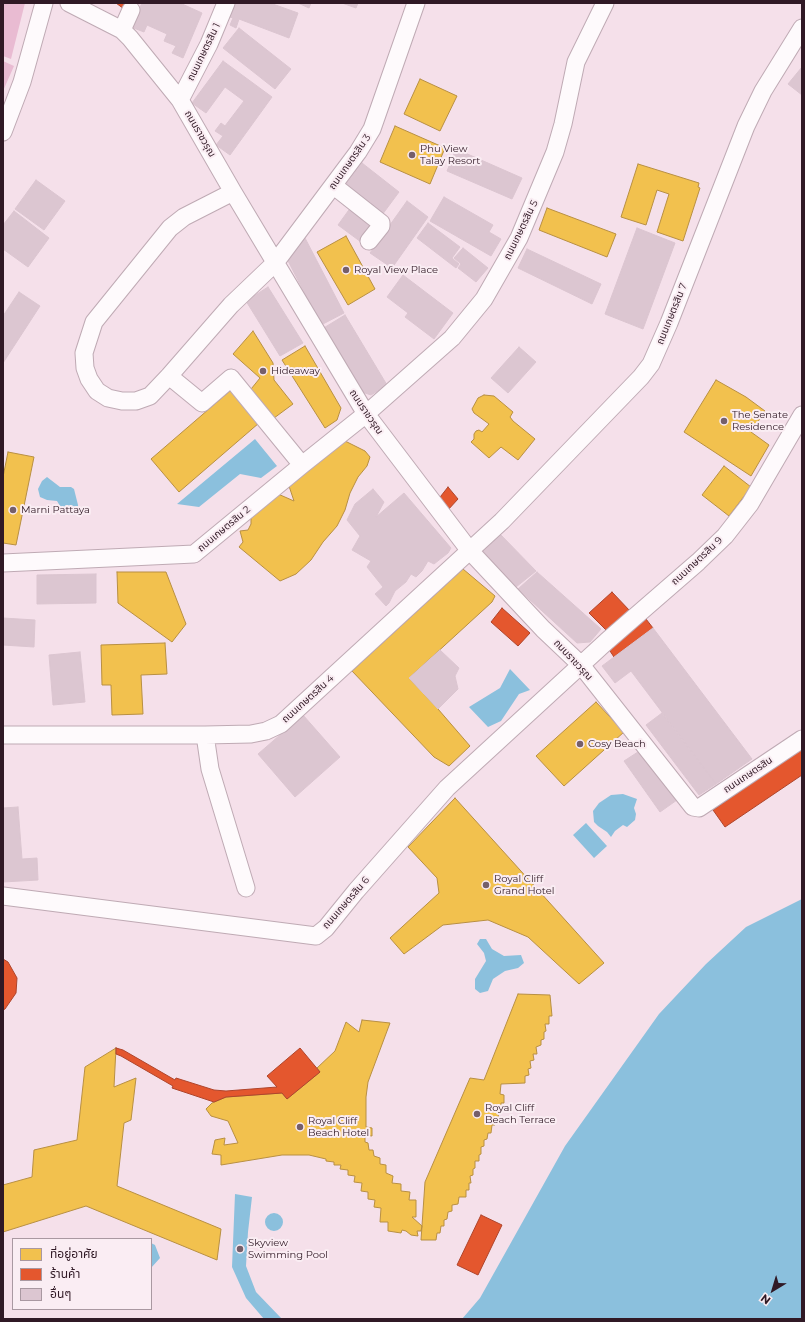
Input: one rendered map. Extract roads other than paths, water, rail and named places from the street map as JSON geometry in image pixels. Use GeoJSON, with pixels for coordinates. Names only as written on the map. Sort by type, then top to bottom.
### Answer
{"type":"FeatureCollection","features":[{"type":"Feature","properties":{"kind":"street"},"geometry":{"type":"LineString","coordinates":[[3,132],[22,82],[44,3]]}},
{"type":"Feature","properties":{"kind":"street","name":"ถนนราชวรุณ"},"geometry":{"type":"LineString","coordinates":[[69,3],[122,30],[180,100],[275,263],[366,414],[470,551],[543,629],[581,665],[693,807]]}},
{"type":"Feature","properties":{"kind":"street","name":"ถนนเกษตรสิน 1"},"geometry":{"type":"LineString","coordinates":[[180,100],[209,44],[226,3]]}},
{"type":"Feature","properties":{"kind":"street","name":"ถนนเกษตรสิน 3"},"geometry":{"type":"LineString","coordinates":[[233,192],[184,217],[170,228],[94,322],[87,340],[84,354],[85,368],[89,379],[97,391],[108,398],[122,402],[136,401],[150,396],[231,304],[275,263],[334,186],[372,129],[416,3]]}},
{"type":"Feature","properties":{"kind":"street","name":"ถนนเกษตรสิน 5"},"geometry":{"type":"LineString","coordinates":[[366,414],[452,338],[484,298],[506,262],[519,238],[555,152],[563,124],[576,62],[605,3]]}},
{"type":"Feature","properties":{"kind":"street"},"geometry":{"type":"LineString","coordinates":[[122,30],[131,10]]}},
{"type":"Feature","properties":{"kind":"street","name":"ถนนเกษตรสิน 7"},"geometry":{"type":"LineString","coordinates":[[470,551],[502,521],[642,376],[651,364],[672,316],[746,126],[763,91],[802,28]]}},
{"type":"Feature","properties":{"kind":"street"},"geometry":{"type":"LineString","coordinates":[[334,186],[381,223],[381,226],[369,241]]}},
{"type":"Feature","properties":{"kind":"street"},"geometry":{"type":"LineString","coordinates":[[169,376],[202,403],[231,378],[302,464]]}},
{"type":"Feature","properties":{"kind":"street","name":"ถนนเกษตรสิน 2"},"geometry":{"type":"LineString","coordinates":[[3,563],[194,554],[302,464],[366,414]]}},
{"type":"Feature","properties":{"kind":"street","name":"ถนนเกษตรสิน 9"},"geometry":{"type":"LineString","coordinates":[[581,665],[698,562],[725,536],[750,504],[802,415]]}},
{"type":"Feature","properties":{"kind":"street","name":"ถนนเกษตรสิน 4"},"geometry":{"type":"LineString","coordinates":[[3,734],[205,736],[251,734],[281,724],[470,551]]}},
{"type":"Feature","properties":{"kind":"street","name":"ถนนเกษตรสิน 6"},"geometry":{"type":"LineString","coordinates":[[3,896],[316,936],[326,928],[356,891],[447,788],[581,665]]}},
{"type":"Feature","properties":{"kind":"street"},"geometry":{"type":"LineString","coordinates":[[205,736],[210,769],[246,888]]}},
{"type":"Feature","properties":{"kind":"street","name":"ถนนเกษตรสิน"},"geometry":{"type":"LineString","coordinates":[[693,807],[699,808],[802,739]]}},
{"type":"Feature","properties":{"kind":"water"},"geometry":{"type":"Polygon","coordinates":[[[255,439],[277,466],[261,478],[240,474],[199,507],[177,504],[255,439]]]}},
{"type":"Feature","properties":{"kind":"water"},"geometry":{"type":"Polygon","coordinates":[[[47,477],[60,487],[71,487],[74,489],[78,505],[78,513],[72,515],[60,506],[57,501],[47,500],[40,497],[38,489],[42,481],[47,477]]]}},
{"type":"Feature","properties":{"kind":"water"},"geometry":{"type":"Polygon","coordinates":[[[510,669],[530,690],[519,694],[501,721],[488,727],[469,707],[500,688],[510,669]]]}},
{"type":"Feature","properties":{"kind":"water"},"geometry":{"type":"Polygon","coordinates":[[[623,794],[637,799],[634,808],[636,814],[635,820],[627,827],[623,825],[615,831],[611,837],[594,822],[593,811],[599,803],[611,795],[623,794]]]}},
{"type":"Feature","properties":{"kind":"water"},"geometry":{"type":"Polygon","coordinates":[[[586,823],[607,846],[594,858],[573,835],[586,823]]]}},
{"type":"Feature","properties":{"kind":"water"},"geometry":{"type":"Polygon","coordinates":[[[802,899],[802,1319],[462,1319],[480,1298],[565,1146],[659,1014],[706,964],[746,927],[802,899]]]}},
{"type":"Feature","properties":{"kind":"water"},"geometry":{"type":"Polygon","coordinates":[[[480,939],[486,939],[492,949],[504,956],[521,955],[524,963],[518,968],[505,971],[493,979],[488,991],[480,993],[475,989],[475,979],[486,961],[484,953],[477,944],[480,939]]]}},
{"type":"Feature","properties":{"kind":"water","name":"Skyview Swimming Pool"},"geometry":{"type":"Polygon","coordinates":[[[235,1194],[252,1197],[246,1266],[256,1292],[282,1319],[264,1319],[246,1298],[232,1267],[235,1194]]]}},
{"type":"Feature","properties":{"kind":"water"},"geometry":{"type":"Polygon","coordinates":[[[270,1213],[278,1213],[283,1218],[281,1229],[278,1231],[270,1231],[265,1226],[265,1218],[270,1213]]]}},
{"type":"Feature","properties":{"kind":"water"},"geometry":{"type":"Polygon","coordinates":[[[152,1244],[155,1245],[160,1258],[152,1267],[152,1244]]]}},
{"type":"Feature","properties":{"kind":"place","name":"Phu View Talay Resort"},"geometry":{"type":"Point","coordinates":[412,155]}},
{"type":"Feature","properties":{"kind":"place","name":"Royal View Place"},"geometry":{"type":"Point","coordinates":[346,270]}},
{"type":"Feature","properties":{"kind":"place","name":"Hideaway"},"geometry":{"type":"Point","coordinates":[263,371]}},
{"type":"Feature","properties":{"kind":"place","name":"The Senate Residence"},"geometry":{"type":"Point","coordinates":[724,421]}},
{"type":"Feature","properties":{"kind":"place","name":"Marni Pattaya"},"geometry":{"type":"Point","coordinates":[13,510]}},
{"type":"Feature","properties":{"kind":"place","name":"Cosy Beach"},"geometry":{"type":"Point","coordinates":[580,744]}},
{"type":"Feature","properties":{"kind":"place","name":"Royal Cliff Grand Hotel"},"geometry":{"type":"Point","coordinates":[486,885]}},
{"type":"Feature","properties":{"kind":"place","name":"Royal Cliff Beach Terrace"},"geometry":{"type":"Point","coordinates":[477,1114]}},
{"type":"Feature","properties":{"kind":"place","name":"Royal Cliff Beach Hotel"},"geometry":{"type":"Point","coordinates":[300,1127]}},
{"type":"Feature","properties":{"kind":"place","name":"Skyview Swimming Pool"},"geometry":{"type":"Point","coordinates":[240,1249]}}]}
